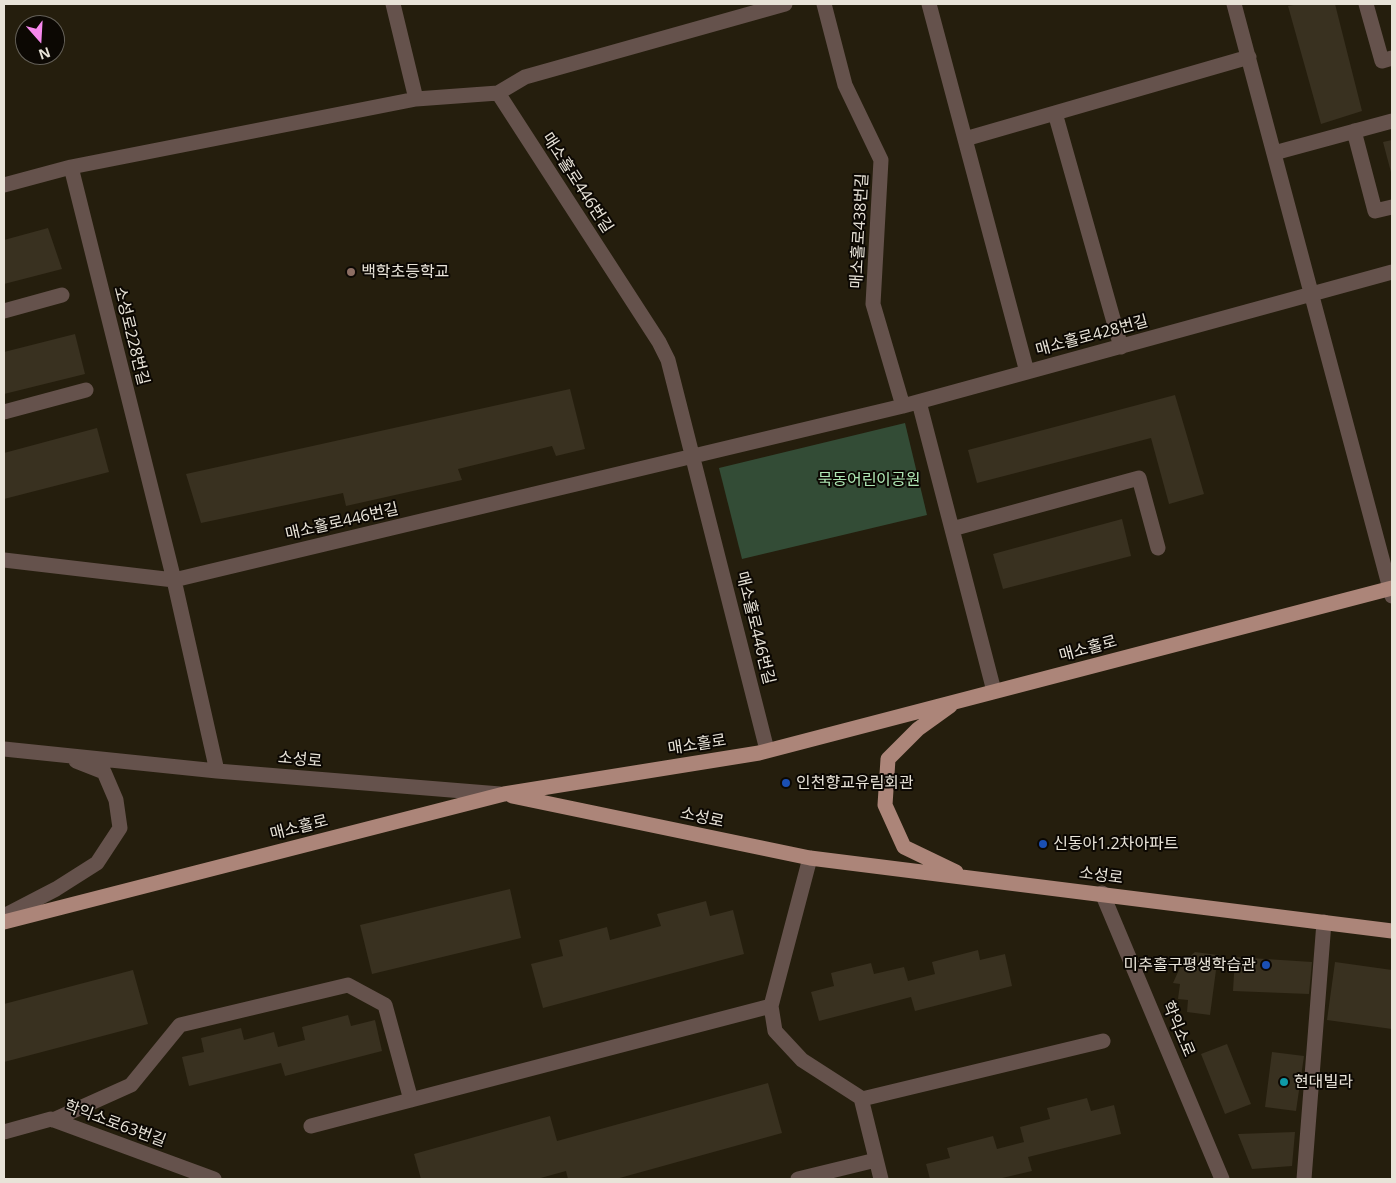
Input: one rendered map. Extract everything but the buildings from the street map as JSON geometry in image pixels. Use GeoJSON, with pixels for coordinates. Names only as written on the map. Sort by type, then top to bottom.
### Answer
{"type":"FeatureCollection","features":[{"type":"Feature","properties":{"kind":"main road","name":"매소홀로"},"geometry":{"type":"LineString","coordinates":[[4,922],[504,794],[767,750],[1391,591]]}},
{"type":"Feature","properties":{"kind":"main road"},"geometry":{"type":"LineString","coordinates":[[959,700],[918,729],[888,759],[885,805],[904,847],[967,878]]}},
{"type":"Feature","properties":{"kind":"main road","name":"소성로"},"geometry":{"type":"LineString","coordinates":[[504,794],[810,858],[1102,893],[1392,931]]}},
{"type":"Feature","properties":{"kind":"street"},"geometry":{"type":"LineString","coordinates":[[393,4],[416,99]]}},
{"type":"Feature","properties":{"kind":"street"},"geometry":{"type":"LineString","coordinates":[[4,185],[71,168],[416,99],[498,93],[525,77],[785,4]]}},
{"type":"Feature","properties":{"kind":"street","name":"매소홀로438번길"},"geometry":{"type":"LineString","coordinates":[[824,4],[845,85],[881,160],[874,304],[903,406]]}},
{"type":"Feature","properties":{"kind":"street","name":"매소홀로428번길"},"geometry":{"type":"LineString","coordinates":[[929,4],[1027,372],[1392,272]]}},
{"type":"Feature","properties":{"kind":"street"},"geometry":{"type":"LineString","coordinates":[[1234,4],[1391,591]]}},
{"type":"Feature","properties":{"kind":"street"},"geometry":{"type":"LineString","coordinates":[[1366,4],[1382,61],[1392,58]]}},
{"type":"Feature","properties":{"kind":"street"},"geometry":{"type":"LineString","coordinates":[[965,139],[1248,57]]}},
{"type":"Feature","properties":{"kind":"street","name":"매소홀로446번길"},"geometry":{"type":"LineString","coordinates":[[498,93],[659,342],[668,360],[694,456],[767,750]]}},
{"type":"Feature","properties":{"kind":"street"},"geometry":{"type":"LineString","coordinates":[[1056,113],[1121,347]]}},
{"type":"Feature","properties":{"kind":"street"},"geometry":{"type":"LineString","coordinates":[[1274,153],[1392,121]]}},
{"type":"Feature","properties":{"kind":"street"},"geometry":{"type":"LineString","coordinates":[[1354,131],[1375,211],[1392,206]]}},
{"type":"Feature","properties":{"kind":"street","name":"소성로228번길"},"geometry":{"type":"LineString","coordinates":[[71,168],[174,580],[217,771]]}},
{"type":"Feature","properties":{"kind":"street"},"geometry":{"type":"LineString","coordinates":[[4,311],[62,295]]}},
{"type":"Feature","properties":{"kind":"street"},"geometry":{"type":"LineString","coordinates":[[694,456],[919,402],[1027,372]]}},
{"type":"Feature","properties":{"kind":"street"},"geometry":{"type":"LineString","coordinates":[[4,412],[86,390]]}},
{"type":"Feature","properties":{"kind":"street"},"geometry":{"type":"LineString","coordinates":[[919,402],[994,691]]}},
{"type":"Feature","properties":{"kind":"street","name":"매소홀로446번길"},"geometry":{"type":"LineString","coordinates":[[174,580],[694,456]]}},
{"type":"Feature","properties":{"kind":"street"},"geometry":{"type":"LineString","coordinates":[[952,528],[1139,478],[1158,548]]}},
{"type":"Feature","properties":{"kind":"street"},"geometry":{"type":"LineString","coordinates":[[4,560],[174,580]]}},
{"type":"Feature","properties":{"kind":"street","name":"소성로"},"geometry":{"type":"LineString","coordinates":[[4,749],[217,771],[504,794]]}},
{"type":"Feature","properties":{"kind":"street"},"geometry":{"type":"LineString","coordinates":[[4,916],[56,889],[97,863],[120,828],[116,800],[104,772],[58,754]]}},
{"type":"Feature","properties":{"kind":"street"},"geometry":{"type":"LineString","coordinates":[[810,858],[771,1006],[775,1031],[802,1060],[862,1099],[881,1179]]}},
{"type":"Feature","properties":{"kind":"street","name":"학익소로"},"geometry":{"type":"LineString","coordinates":[[1102,893],[1222,1179]]}},
{"type":"Feature","properties":{"kind":"street"},"geometry":{"type":"LineString","coordinates":[[1304,1179],[1324,922]]}},
{"type":"Feature","properties":{"kind":"street"},"geometry":{"type":"LineString","coordinates":[[53,1120],[131,1086],[180,1025],[348,985],[386,1005],[411,1100]]}},
{"type":"Feature","properties":{"kind":"street"},"geometry":{"type":"LineString","coordinates":[[311,1126],[771,1006]]}},
{"type":"Feature","properties":{"kind":"street"},"geometry":{"type":"LineString","coordinates":[[862,1099],[1103,1041]]}},
{"type":"Feature","properties":{"kind":"street","name":"학익소로63번길"},"geometry":{"type":"LineString","coordinates":[[4,1132],[53,1120],[214,1179]]}},
{"type":"Feature","properties":{"kind":"street"},"geometry":{"type":"LineString","coordinates":[[798,1179],[876,1160]]}},
{"type":"Feature","properties":{"kind":"green space","name":"묵동어린이공원"},"geometry":{"type":"Polygon","coordinates":[[[905,423],[927,515],[742,559],[719,468],[905,423]]]}},
{"type":"Feature","properties":{"kind":"place","name":"백학초등학교"},"geometry":{"type":"Point","coordinates":[351,272]}},
{"type":"Feature","properties":{"kind":"place","name":"인천향교유림회관"},"geometry":{"type":"Point","coordinates":[786,783]}},
{"type":"Feature","properties":{"kind":"place","name":"신동아1.2차아파트"},"geometry":{"type":"Point","coordinates":[1043,844]}},
{"type":"Feature","properties":{"kind":"place","name":"미추홀구평생학습관"},"geometry":{"type":"Point","coordinates":[1266,965]}},
{"type":"Feature","properties":{"kind":"place","name":"현대빌라"},"geometry":{"type":"Point","coordinates":[1284,1082]}}]}
